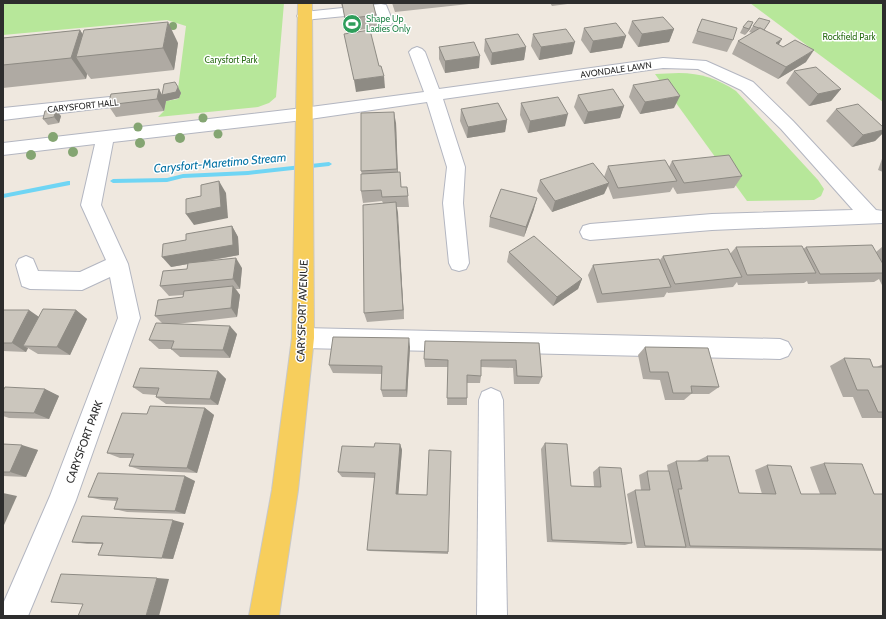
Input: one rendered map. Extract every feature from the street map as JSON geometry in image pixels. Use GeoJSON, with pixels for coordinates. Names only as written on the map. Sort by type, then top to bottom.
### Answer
{"type":"FeatureCollection","features":[{"type":"Feature","properties":{"kind":"main road","name":"CARYSFORT AVENUE"},"geometry":{"type":"LineString","coordinates":[[264,616],[285,490],[303,338],[305,9]]}},
{"type":"Feature","properties":{"kind":"street"},"geometry":{"type":"LineString","coordinates":[[305,9],[381,8],[386,22]]}},
{"type":"Feature","properties":{"kind":"street"},"geometry":{"type":"LineString","coordinates":[[417,52],[434,97],[456,167],[453,202],[454,226],[459,263]]}},
{"type":"Feature","properties":{"kind":"street","name":"AVONDALE LAWN"},"geometry":{"type":"LineString","coordinates":[[304,114],[434,97],[663,63],[701,64],[746,86],[787,125],[877,217]]}},
{"type":"Feature","properties":{"kind":"street","name":"CARYSFORT HALL"},"geometry":{"type":"LineString","coordinates":[[3,114],[156,97]]}},
{"type":"Feature","properties":{"kind":"street"},"geometry":{"type":"LineString","coordinates":[[8,149],[26,112]]}},
{"type":"Feature","properties":{"kind":"street"},"geometry":{"type":"LineString","coordinates":[[8,149],[234,121],[304,114]]}},
{"type":"Feature","properties":{"kind":"street","name":"CARYSFORT PARK"},"geometry":{"type":"LineString","coordinates":[[13,616],[62,500],[129,318],[118,264],[90,205],[105,138]]}},
{"type":"Feature","properties":{"kind":"street","name":"AVONDALE LAWN"},"geometry":{"type":"LineString","coordinates":[[590,232],[712,222],[877,217]]}},
{"type":"Feature","properties":{"kind":"street"},"geometry":{"type":"LineString","coordinates":[[26,265],[30,280],[82,281],[118,264]]}},
{"type":"Feature","properties":{"kind":"street"},"geometry":{"type":"LineString","coordinates":[[303,338],[780,348]]}},
{"type":"Feature","properties":{"kind":"street"},"geometry":{"type":"LineString","coordinates":[[491,400],[492,616]]}},
{"type":"Feature","properties":{"kind":"green space","name":"Carysfort Park"},"geometry":{"type":"Polygon","coordinates":[[[3,3],[284,3],[276,97],[269,103],[258,107],[158,117],[164,111],[166,101],[178,99],[180,96],[178,89],[186,26],[167,20],[3,35],[3,3]]]}},
{"type":"Feature","properties":{"kind":"green space","name":"Rockfield Park"},"geometry":{"type":"Polygon","coordinates":[[[750,3],[883,3],[883,102],[750,3]]]}},
{"type":"Feature","properties":{"kind":"green space"},"geometry":{"type":"Polygon","coordinates":[[[655,74],[695,74],[709,78],[723,83],[736,91],[818,180],[824,189],[821,196],[814,200],[747,201],[655,74]]]}},
{"type":"Feature","properties":{"kind":"building"},"geometry":{"type":"Polygon","coordinates":[[[342,3],[373,3],[376,15],[345,19],[342,3]]]}},
{"type":"Feature","properties":{"kind":"building"},"geometry":{"type":"Polygon","coordinates":[[[663,17],[674,29],[642,34],[632,21],[663,17]]]}},
{"type":"Feature","properties":{"kind":"building"},"geometry":{"type":"Polygon","coordinates":[[[759,18],[770,21],[764,30],[753,26],[759,18]]]}},
{"type":"Feature","properties":{"kind":"building"},"geometry":{"type":"Polygon","coordinates":[[[702,19],[737,28],[733,40],[697,31],[702,19]]]}},
{"type":"Feature","properties":{"kind":"building"},"geometry":{"type":"Polygon","coordinates":[[[748,21],[753,22],[749,29],[743,27],[748,21]]]}},
{"type":"Feature","properties":{"kind":"building"},"geometry":{"type":"Polygon","coordinates":[[[168,22],[163,48],[76,57],[84,30],[168,22]]]}},
{"type":"Feature","properties":{"kind":"building"},"geometry":{"type":"Polygon","coordinates":[[[616,23],[626,36],[593,41],[584,28],[616,23]]]}},
{"type":"Feature","properties":{"kind":"building"},"geometry":{"type":"Polygon","coordinates":[[[760,28],[782,39],[776,43],[783,47],[795,40],[814,50],[786,67],[738,41],[760,28]]]}},
{"type":"Feature","properties":{"kind":"building"},"geometry":{"type":"Polygon","coordinates":[[[566,29],[575,42],[541,47],[533,34],[566,29]]]}},
{"type":"Feature","properties":{"kind":"building"},"geometry":{"type":"Polygon","coordinates":[[[80,30],[71,58],[3,65],[3,38],[80,30]]]}},
{"type":"Feature","properties":{"kind":"building"},"geometry":{"type":"Polygon","coordinates":[[[370,30],[379,66],[381,66],[384,76],[354,80],[344,34],[370,30]]]}},
{"type":"Feature","properties":{"kind":"building"},"geometry":{"type":"Polygon","coordinates":[[[518,34],[526,47],[492,53],[485,39],[518,34]]]}},
{"type":"Feature","properties":{"kind":"building"},"geometry":{"type":"Polygon","coordinates":[[[474,42],[480,56],[445,61],[439,47],[474,42]]]}},
{"type":"Feature","properties":{"kind":"building"},"geometry":{"type":"Polygon","coordinates":[[[816,67],[841,89],[818,94],[794,71],[816,67]]]}},
{"type":"Feature","properties":{"kind":"building"},"geometry":{"type":"Polygon","coordinates":[[[668,79],[680,96],[645,102],[633,85],[668,79]]]}},
{"type":"Feature","properties":{"kind":"building"},"geometry":{"type":"Polygon","coordinates":[[[175,82],[178,87],[176,92],[162,95],[164,84],[175,82]]]}},
{"type":"Feature","properties":{"kind":"building"},"geometry":{"type":"Polygon","coordinates":[[[159,89],[157,99],[108,105],[111,94],[159,89]]]}},
{"type":"Feature","properties":{"kind":"building"},"geometry":{"type":"Polygon","coordinates":[[[613,89],[624,106],[588,112],[578,95],[613,89]]]}},
{"type":"Feature","properties":{"kind":"building"},"geometry":{"type":"Polygon","coordinates":[[[558,97],[568,114],[530,121],[521,103],[558,97]]]}},
{"type":"Feature","properties":{"kind":"building"},"geometry":{"type":"Polygon","coordinates":[[[498,103],[507,120],[468,127],[461,109],[498,103]]]}},
{"type":"Feature","properties":{"kind":"building"},"geometry":{"type":"Polygon","coordinates":[[[858,104],[883,127],[883,130],[863,135],[836,109],[858,104]]]}},
{"type":"Feature","properties":{"kind":"building"},"geometry":{"type":"Polygon","coordinates":[[[56,110],[54,117],[43,119],[45,111],[56,110]]]}},
{"type":"Feature","properties":{"kind":"building"},"geometry":{"type":"Polygon","coordinates":[[[394,112],[397,169],[361,171],[361,113],[394,112]]]}},
{"type":"Feature","properties":{"kind":"building"},"geometry":{"type":"Polygon","coordinates":[[[729,155],[742,176],[684,183],[672,161],[729,155]]]}},
{"type":"Feature","properties":{"kind":"building"},"geometry":{"type":"Polygon","coordinates":[[[665,160],[677,181],[618,188],[608,166],[665,160]]]}},
{"type":"Feature","properties":{"kind":"building"},"geometry":{"type":"Polygon","coordinates":[[[593,163],[609,183],[555,201],[540,180],[593,163]]]}},
{"type":"Feature","properties":{"kind":"building"},"geometry":{"type":"Polygon","coordinates":[[[400,172],[401,187],[407,187],[408,196],[382,197],[381,190],[361,191],[361,174],[400,172]]]}},
{"type":"Feature","properties":{"kind":"building"},"geometry":{"type":"Polygon","coordinates":[[[219,181],[221,207],[186,214],[186,199],[201,196],[201,185],[219,181]]]}},
{"type":"Feature","properties":{"kind":"building"},"geometry":{"type":"Polygon","coordinates":[[[501,189],[537,198],[526,227],[490,217],[501,189]]]}},
{"type":"Feature","properties":{"kind":"building"},"geometry":{"type":"Polygon","coordinates":[[[396,202],[403,310],[364,313],[363,205],[396,202]]]}},
{"type":"Feature","properties":{"kind":"building"},"geometry":{"type":"Polygon","coordinates":[[[232,226],[233,245],[162,257],[163,244],[186,240],[186,234],[232,226]]]}},
{"type":"Feature","properties":{"kind":"building"},"geometry":{"type":"Polygon","coordinates":[[[534,236],[582,279],[557,297],[509,252],[534,236]]]}},
{"type":"Feature","properties":{"kind":"building"},"geometry":{"type":"Polygon","coordinates":[[[872,245],[883,264],[883,273],[820,274],[806,247],[872,245]]]}},
{"type":"Feature","properties":{"kind":"building"},"geometry":{"type":"Polygon","coordinates":[[[802,246],[816,273],[747,275],[736,247],[802,246]]]}},
{"type":"Feature","properties":{"kind":"building"},"geometry":{"type":"Polygon","coordinates":[[[728,249],[742,277],[675,284],[663,256],[728,249]]]}},
{"type":"Feature","properties":{"kind":"building"},"geometry":{"type":"Polygon","coordinates":[[[236,258],[233,279],[160,286],[163,271],[187,269],[188,263],[236,258]]]}},
{"type":"Feature","properties":{"kind":"building"},"geometry":{"type":"Polygon","coordinates":[[[659,259],[671,287],[602,294],[593,265],[659,259]]]}},
{"type":"Feature","properties":{"kind":"building"},"geometry":{"type":"Polygon","coordinates":[[[233,286],[231,308],[155,316],[158,300],[183,297],[184,291],[233,286]]]}},
{"type":"Feature","properties":{"kind":"building"},"geometry":{"type":"Polygon","coordinates":[[[43,309],[76,310],[57,347],[23,346],[43,309]]]}},
{"type":"Feature","properties":{"kind":"building"},"geometry":{"type":"Polygon","coordinates":[[[3,310],[29,310],[12,343],[3,343],[3,310]]]}},
{"type":"Feature","properties":{"kind":"building"},"geometry":{"type":"Polygon","coordinates":[[[156,323],[230,326],[223,350],[171,349],[174,341],[149,340],[156,323]]]}},
{"type":"Feature","properties":{"kind":"building"},"geometry":{"type":"Polygon","coordinates":[[[333,337],[409,338],[406,390],[381,390],[382,366],[329,365],[333,337]]]}},
{"type":"Feature","properties":{"kind":"building"},"geometry":{"type":"Polygon","coordinates":[[[425,341],[539,343],[542,377],[517,376],[516,360],[481,360],[481,376],[467,375],[467,398],[447,398],[448,360],[424,359],[425,341]]]}},
{"type":"Feature","properties":{"kind":"building"},"geometry":{"type":"Polygon","coordinates":[[[645,347],[708,348],[719,387],[691,386],[692,393],[673,393],[668,372],[650,372],[645,347]]]}},
{"type":"Feature","properties":{"kind":"building"},"geometry":{"type":"Polygon","coordinates":[[[844,358],[870,359],[873,367],[883,367],[883,412],[878,412],[868,390],[857,390],[844,358]]]}},
{"type":"Feature","properties":{"kind":"building"},"geometry":{"type":"Polygon","coordinates":[[[140,368],[218,371],[210,399],[156,397],[159,388],[133,387],[140,368]]]}},
{"type":"Feature","properties":{"kind":"building"},"geometry":{"type":"Polygon","coordinates":[[[5,387],[45,389],[34,413],[3,412],[3,391],[5,387]]]}},
{"type":"Feature","properties":{"kind":"building"},"geometry":{"type":"Polygon","coordinates":[[[150,406],[205,408],[187,468],[129,466],[134,454],[107,453],[122,413],[147,414],[150,406]]]}},
{"type":"Feature","properties":{"kind":"building"},"geometry":{"type":"Polygon","coordinates":[[[375,443],[400,444],[396,494],[427,495],[429,450],[451,451],[448,552],[367,550],[375,473],[338,472],[342,446],[374,447],[375,443]]]}},
{"type":"Feature","properties":{"kind":"building"},"geometry":{"type":"Polygon","coordinates":[[[545,443],[567,444],[571,486],[601,487],[599,467],[621,468],[632,543],[552,540],[545,443]]]}},
{"type":"Feature","properties":{"kind":"building"},"geometry":{"type":"Polygon","coordinates":[[[3,444],[22,445],[10,472],[3,472],[3,444]]]}},
{"type":"Feature","properties":{"kind":"building"},"geometry":{"type":"Polygon","coordinates":[[[707,456],[729,456],[739,493],[776,494],[767,465],[791,466],[801,494],[836,494],[824,463],[862,464],[874,494],[883,494],[883,549],[690,546],[678,489],[682,489],[676,461],[708,461],[707,456]]]}},
{"type":"Feature","properties":{"kind":"building"},"geometry":{"type":"Polygon","coordinates":[[[647,471],[669,471],[686,547],[645,546],[635,490],[650,490],[647,471]]]}},
{"type":"Feature","properties":{"kind":"building"},"geometry":{"type":"Polygon","coordinates":[[[98,473],[185,476],[175,511],[114,509],[118,498],[88,497],[98,473]]]}},
{"type":"Feature","properties":{"kind":"building"},"geometry":{"type":"Polygon","coordinates":[[[82,516],[173,520],[162,558],[98,555],[103,543],[72,542],[82,516]]]}},
{"type":"Feature","properties":{"kind":"building"},"geometry":{"type":"Polygon","coordinates":[[[61,574],[157,578],[146,616],[78,616],[83,604],[51,602],[61,574]]]}},
{"type":"Feature","properties":{"kind":"waterway","name":"Carysfort-Maretimo Stream"},"geometry":{"type":"LineString","coordinates":[[113,181],[167,180],[183,176],[248,173],[329,164]]}},
{"type":"Feature","properties":{"kind":"waterway","name":"Carysfort-Maretimo Stream"},"geometry":{"type":"LineString","coordinates":[[3,196],[68,183]]}},
{"type":"Feature","properties":{"kind":"place","name":"Shape Up Ladies Only"},"geometry":{"type":"Point","coordinates":[352,24]}}]}
